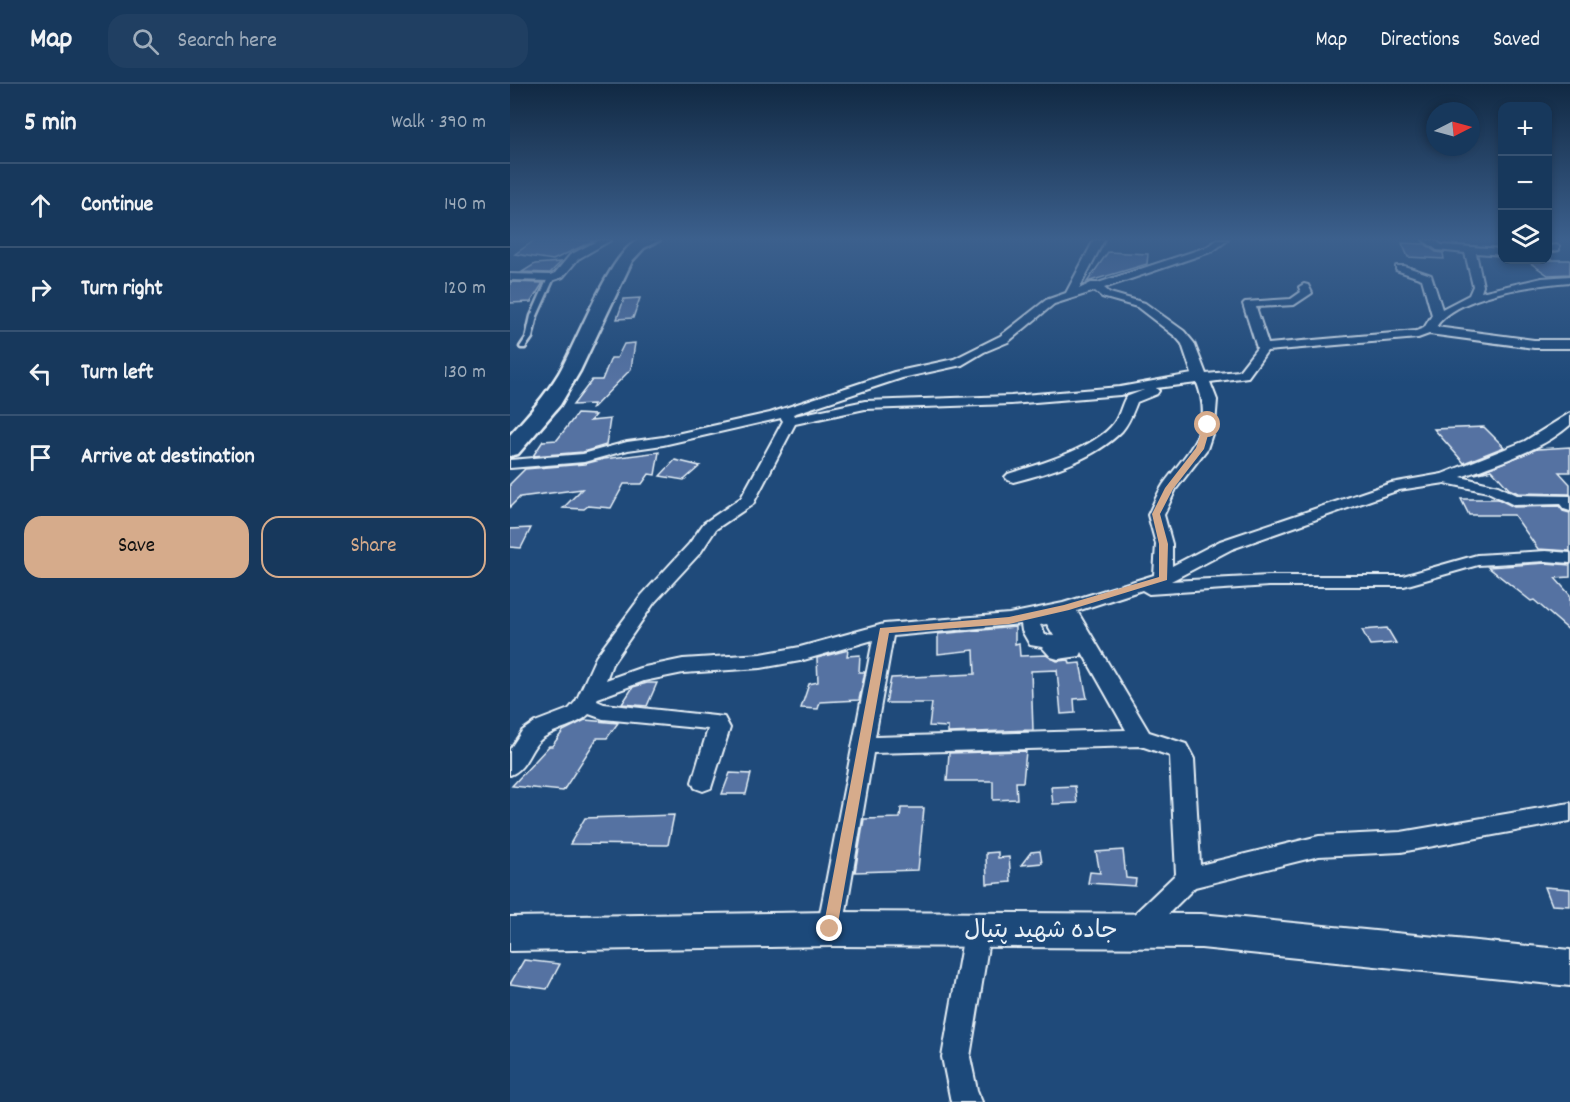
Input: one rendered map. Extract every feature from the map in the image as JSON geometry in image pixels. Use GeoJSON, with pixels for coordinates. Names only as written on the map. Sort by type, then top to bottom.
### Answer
{"type":"FeatureCollection","features":[{"type":"Feature","properties":{"kind":"main road"},"geometry":{"type":"LineString","coordinates":[[510,449],[552,400],[570,371],[611,288]]}},
{"type":"Feature","properties":{"kind":"street"},"geometry":{"type":"LineString","coordinates":[[1071,293],[1074,288]]}},
{"type":"Feature","properties":{"kind":"street"},"geometry":{"type":"LineString","coordinates":[[510,766],[530,737],[542,728],[576,714],[588,699],[603,662],[648,599],[695,548],[710,526],[747,501],[787,416],[899,375],[958,362],[1004,339],[1050,302],[1087,288]]}},
{"type":"Feature","properties":{"kind":"street"},"geometry":{"type":"LineString","coordinates":[[1098,288],[1106,295],[1141,305],[1180,334],[1188,344],[1200,378]]}},
{"type":"Feature","properties":{"kind":"street"},"geometry":{"type":"LineString","coordinates":[[1263,348],[1249,304],[1297,302],[1307,293],[1304,288]]}},
{"type":"Feature","properties":{"kind":"street"},"geometry":{"type":"LineString","coordinates":[[1429,288],[1437,315]]}},
{"type":"Feature","properties":{"kind":"street"},"geometry":{"type":"LineString","coordinates":[[1473,297],[1477,288]]}},
{"type":"Feature","properties":{"kind":"street"},"geometry":{"type":"LineString","coordinates":[[1428,330],[1437,315],[1473,297],[1514,288]]}},
{"type":"Feature","properties":{"kind":"street"},"geometry":{"type":"LineString","coordinates":[[510,464],[584,458],[627,446],[787,416],[865,405],[1011,400],[1120,391],[1141,386],[1243,374],[1263,348],[1336,344],[1418,334],[1428,330],[1534,344],[1570,344]]}},
{"type":"Feature","properties":{"kind":"street"},"geometry":{"type":"LineString","coordinates":[[1013,477],[1056,464],[1094,444],[1117,428],[1131,400],[1201,376],[1210,400],[1208,425],[1200,449],[1169,488],[1156,514],[1164,544],[1163,578]]}},
{"type":"Feature","properties":{"kind":"street"},"geometry":{"type":"LineString","coordinates":[[588,699],[651,673],[684,666],[761,661],[800,654],[884,630],[1009,620],[1066,608],[1163,578],[1226,544],[1396,486],[1445,478],[1530,444],[1557,429],[1570,417]]}},
{"type":"Feature","properties":{"kind":"street"},"geometry":{"type":"LineString","coordinates":[[1445,478],[1493,489],[1514,500],[1564,499],[1570,506]]}},
{"type":"Feature","properties":{"kind":"street"},"geometry":{"type":"LineString","coordinates":[[1128,589],[1269,581],[1404,581],[1477,560],[1546,556],[1570,558]]}},
{"type":"Feature","properties":{"kind":"street"},"geometry":{"type":"LineString","coordinates":[[1066,608],[1141,738]]}},
{"type":"Feature","properties":{"kind":"street"},"geometry":{"type":"LineString","coordinates":[[830,929],[884,630]]}},
{"type":"Feature","properties":{"kind":"street"},"geometry":{"type":"LineString","coordinates":[[588,699],[603,711],[717,723],[719,728],[703,782]]}},
{"type":"Feature","properties":{"kind":"street"},"geometry":{"type":"LineString","coordinates":[[862,745],[1141,738],[1178,750],[1182,754],[1188,878]]}},
{"type":"Feature","properties":{"kind":"street"},"geometry":{"type":"LineString","coordinates":[[1136,929],[1188,878],[1319,846],[1401,842],[1570,812]]}},
{"type":"Feature","properties":{"kind":"street"},"geometry":{"type":"LineString","coordinates":[[967,1102],[963,1095],[956,1057],[978,928]]}},
{"type":"Feature","properties":{"kind":"street","name":"جاده شهید پتیال"},"geometry":{"type":"LineString","coordinates":[[510,934],[978,928],[1201,931],[1570,968]]}},
{"type":"Feature","properties":{"kind":"lane"},"geometry":{"type":"LineString","coordinates":[[523,347],[529,338],[534,316],[547,288]]}},
{"type":"Feature","properties":{"kind":"building"},"geometry":{"type":"Polygon","coordinates":[[[510,288],[540,288],[531,302],[510,303],[510,288]]]}},
{"type":"Feature","properties":{"kind":"building"},"geometry":{"type":"Polygon","coordinates":[[[640,298],[633,318],[617,319],[624,299],[640,298]]]}},
{"type":"Feature","properties":{"kind":"building"},"geometry":{"type":"Polygon","coordinates":[[[635,343],[631,369],[591,410],[593,404],[573,405],[592,380],[602,380],[611,358],[617,358],[624,344],[635,343]]]}},
{"type":"Feature","properties":{"kind":"building"},"geometry":{"type":"Polygon","coordinates":[[[577,414],[595,415],[590,421],[610,419],[606,445],[583,452],[533,456],[543,441],[557,440],[577,414]]]}},
{"type":"Feature","properties":{"kind":"building"},"geometry":{"type":"Polygon","coordinates":[[[1484,427],[1504,447],[1464,463],[1434,429],[1484,427]]]}},
{"type":"Feature","properties":{"kind":"building"},"geometry":{"type":"Polygon","coordinates":[[[1570,447],[1570,472],[1559,472],[1570,484],[1570,494],[1518,493],[1509,489],[1492,470],[1475,474],[1537,449],[1570,447]]]}},
{"type":"Feature","properties":{"kind":"building"},"geometry":{"type":"Polygon","coordinates":[[[659,452],[655,475],[649,474],[642,484],[624,484],[611,508],[588,506],[584,509],[563,508],[582,489],[520,497],[510,507],[510,484],[525,469],[584,464],[659,452]]]}},
{"type":"Feature","properties":{"kind":"building"},"geometry":{"type":"Polygon","coordinates":[[[675,460],[700,466],[684,480],[660,476],[675,460]]]}},
{"type":"Feature","properties":{"kind":"building"},"geometry":{"type":"Polygon","coordinates":[[[1461,499],[1498,499],[1514,507],[1559,506],[1563,511],[1570,513],[1570,551],[1538,549],[1514,515],[1469,515],[1461,499]]]}},
{"type":"Feature","properties":{"kind":"building"},"geometry":{"type":"Polygon","coordinates":[[[531,528],[521,548],[510,547],[510,529],[531,528]]]}},
{"type":"Feature","properties":{"kind":"building"},"geometry":{"type":"Polygon","coordinates":[[[1546,563],[1570,565],[1570,577],[1555,578],[1570,595],[1570,631],[1534,600],[1531,601],[1488,567],[1546,563]]]}},
{"type":"Feature","properties":{"kind":"building"},"geometry":{"type":"Polygon","coordinates":[[[1015,627],[1015,644],[1019,643],[1020,656],[1046,655],[1057,661],[1069,660],[1070,664],[1080,663],[1087,698],[1074,699],[1075,713],[1061,714],[1057,670],[1031,671],[1033,730],[948,733],[948,727],[929,726],[932,703],[886,703],[891,678],[975,674],[974,650],[938,654],[938,634],[1015,627]]]}},
{"type":"Feature","properties":{"kind":"building"},"geometry":{"type":"Polygon","coordinates":[[[1387,628],[1396,643],[1370,645],[1362,630],[1387,628]]]}},
{"type":"Feature","properties":{"kind":"building"},"geometry":{"type":"Polygon","coordinates":[[[848,650],[847,656],[860,655],[859,672],[865,672],[859,700],[820,702],[818,709],[801,708],[809,684],[818,682],[817,658],[848,650]]]}},
{"type":"Feature","properties":{"kind":"building"},"geometry":{"type":"Polygon","coordinates":[[[657,683],[647,706],[622,704],[633,687],[657,683]]]}},
{"type":"Feature","properties":{"kind":"building"},"geometry":{"type":"Polygon","coordinates":[[[585,720],[618,723],[607,738],[597,738],[563,791],[512,786],[549,746],[552,746],[563,731],[585,720]]]}},
{"type":"Feature","properties":{"kind":"building"},"geometry":{"type":"Polygon","coordinates":[[[1026,751],[1023,782],[1016,782],[1017,799],[993,800],[993,781],[947,781],[949,753],[1026,751]]]}},
{"type":"Feature","properties":{"kind":"building"},"geometry":{"type":"Polygon","coordinates":[[[730,773],[751,774],[746,794],[722,794],[730,773]]]}},
{"type":"Feature","properties":{"kind":"building"},"geometry":{"type":"Polygon","coordinates":[[[1075,786],[1077,803],[1053,804],[1051,787],[1075,786]]]}},
{"type":"Feature","properties":{"kind":"building"},"geometry":{"type":"Polygon","coordinates":[[[901,808],[924,808],[918,870],[855,872],[864,819],[900,818],[901,808]]]}},
{"type":"Feature","properties":{"kind":"building"},"geometry":{"type":"Polygon","coordinates":[[[674,815],[668,845],[570,844],[585,818],[674,815]]]}},
{"type":"Feature","properties":{"kind":"building"},"geometry":{"type":"Polygon","coordinates":[[[1123,850],[1126,878],[1136,879],[1135,886],[1088,883],[1090,872],[1100,873],[1096,852],[1123,850]]]}},
{"type":"Feature","properties":{"kind":"building"},"geometry":{"type":"Polygon","coordinates":[[[1040,851],[1042,863],[1021,865],[1031,852],[1040,851]]]}},
{"type":"Feature","properties":{"kind":"building"},"geometry":{"type":"Polygon","coordinates":[[[998,852],[998,858],[1009,857],[1011,882],[987,884],[986,853],[998,852]]]}},
{"type":"Feature","properties":{"kind":"building"},"geometry":{"type":"Polygon","coordinates":[[[1545,887],[1570,889],[1570,906],[1552,905],[1545,887]]]}},
{"type":"Feature","properties":{"kind":"building"},"geometry":{"type":"Polygon","coordinates":[[[524,960],[560,964],[547,989],[510,984],[524,960]]]}},
{"type":"Feature","properties":{"kind":"route"},"geometry":{"type":"LineString","coordinates":[[830,929],[884,630],[1009,620],[1066,608],[1163,578],[1164,544],[1156,514],[1169,488],[1200,449],[1208,425]]}}]}
